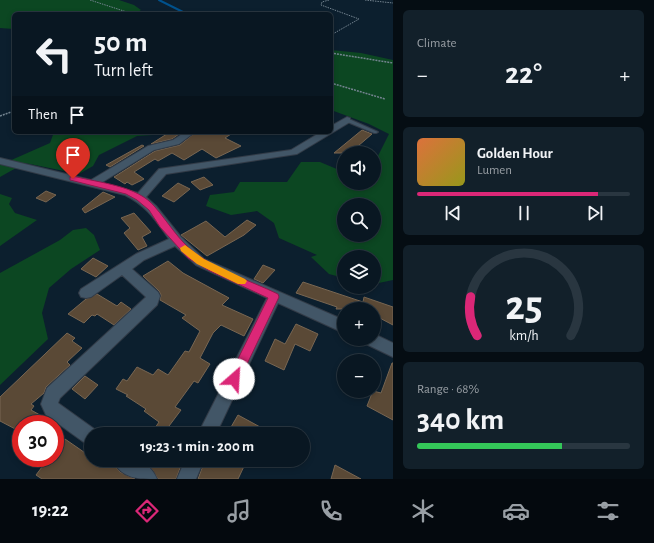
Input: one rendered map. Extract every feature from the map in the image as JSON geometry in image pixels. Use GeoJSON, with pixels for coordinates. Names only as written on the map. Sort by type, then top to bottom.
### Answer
{"type":"FeatureCollection","features":[{"type":"Feature","properties":{"kind":"street"},"geometry":{"type":"LineString","coordinates":[[333,129],[347,120]]}},
{"type":"Feature","properties":{"kind":"street"},"geometry":{"type":"LineString","coordinates":[[94,183],[151,148],[176,142],[188,134]]}},
{"type":"Feature","properties":{"kind":"street"},"geometry":{"type":"LineString","coordinates":[[140,198],[158,174],[163,171],[294,152],[324,134]]}},
{"type":"Feature","properties":{"kind":"street"},"geometry":{"type":"LineString","coordinates":[[0,162],[129,192],[140,198],[152,208],[176,240],[200,262],[274,297],[337,324]]}},
{"type":"Feature","properties":{"kind":"street"},"geometry":{"type":"LineString","coordinates":[[86,294],[140,257],[176,240]]}},
{"type":"Feature","properties":{"kind":"street"},"geometry":{"type":"LineString","coordinates":[[84,432],[52,409],[49,404],[53,394],[152,301],[153,296],[150,292],[122,268]]}},
{"type":"Feature","properties":{"kind":"street"},"geometry":{"type":"LineString","coordinates":[[210,427],[274,297]]}},
{"type":"Feature","properties":{"kind":"street"},"geometry":{"type":"LineString","coordinates":[[381,344],[393,350]]}},
{"type":"Feature","properties":{"kind":"street"},"geometry":{"type":"LineString","coordinates":[[132,467],[148,479]]}},
{"type":"Feature","properties":{"kind":"street"},"geometry":{"type":"LineString","coordinates":[[186,479],[192,467]]}},
{"type":"Feature","properties":{"kind":"lane"},"geometry":{"type":"LineString","coordinates":[[347,120],[376,132]]}},
{"type":"Feature","properties":{"kind":"path"},"geometry":{"type":"LineString","coordinates":[[90,0],[127,12]]}},
{"type":"Feature","properties":{"kind":"path"},"geometry":{"type":"LineString","coordinates":[[329,0],[322,2],[321,5],[359,19],[333,34]]}},
{"type":"Feature","properties":{"kind":"path"},"geometry":{"type":"LineString","coordinates":[[365,0],[393,3]]}},
{"type":"Feature","properties":{"kind":"path"},"geometry":{"type":"LineString","coordinates":[[333,53],[393,63]]}},
{"type":"Feature","properties":{"kind":"path"},"geometry":{"type":"LineString","coordinates":[[333,83],[385,99]]}},
{"type":"Feature","properties":{"kind":"path"},"geometry":{"type":"LineString","coordinates":[[0,116],[12,112]]}},
{"type":"Feature","properties":{"kind":"green space"},"geometry":{"type":"Polygon","coordinates":[[[0,0],[119,0],[134,5],[141,10],[138,12],[12,12],[12,29],[0,28],[0,0]]]}},
{"type":"Feature","properties":{"kind":"green space"},"geometry":{"type":"Polygon","coordinates":[[[333,50],[361,53],[393,60],[393,280],[381,283],[381,250],[337,250],[337,276],[329,274],[311,257],[317,255],[279,238],[274,223],[257,211],[231,215],[206,206],[210,195],[234,192],[240,182],[287,182],[301,162],[320,162],[337,169],[337,190],[381,190],[381,150],[389,134],[369,124],[333,111],[333,50]]]}},
{"type":"Feature","properties":{"kind":"green space"},"geometry":{"type":"Polygon","coordinates":[[[53,134],[154,134],[137,136],[99,155],[93,166],[79,174],[25,163],[0,177],[0,165],[50,143],[53,134]]]}},
{"type":"Feature","properties":{"kind":"green space"},"geometry":{"type":"Polygon","coordinates":[[[0,194],[12,198],[9,204],[15,213],[37,220],[0,246],[0,194]]]}},
{"type":"Feature","properties":{"kind":"green space"},"geometry":{"type":"Polygon","coordinates":[[[86,228],[94,235],[100,250],[71,269],[49,288],[42,313],[48,339],[0,385],[0,273],[60,240],[73,230],[86,228]]]}},
{"type":"Feature","properties":{"kind":"building"},"geometry":{"type":"Polygon","coordinates":[[[362,130],[372,134],[358,146],[343,146],[362,130]]]}},
{"type":"Feature","properties":{"kind":"building"},"geometry":{"type":"Polygon","coordinates":[[[167,134],[179,134],[172,139],[151,144],[167,134]]]}},
{"type":"Feature","properties":{"kind":"building"},"geometry":{"type":"Polygon","coordinates":[[[194,134],[231,134],[225,138],[241,146],[216,158],[202,149],[184,160],[172,153],[158,161],[155,159],[134,172],[144,179],[132,185],[127,182],[125,184],[114,177],[155,151],[180,145],[194,134]]]}},
{"type":"Feature","properties":{"kind":"building"},"geometry":{"type":"Polygon","coordinates":[[[142,145],[144,146],[110,167],[106,165],[142,145]]]}},
{"type":"Feature","properties":{"kind":"building"},"geometry":{"type":"Polygon","coordinates":[[[204,177],[213,185],[200,190],[191,182],[204,177]]]}},
{"type":"Feature","properties":{"kind":"building"},"geometry":{"type":"Polygon","coordinates":[[[178,183],[190,189],[174,202],[162,196],[178,183]]]}},
{"type":"Feature","properties":{"kind":"building"},"geometry":{"type":"Polygon","coordinates":[[[46,191],[56,195],[46,202],[36,198],[46,191]]]}},
{"type":"Feature","properties":{"kind":"building"},"geometry":{"type":"Polygon","coordinates":[[[103,192],[115,197],[85,213],[82,209],[103,192]]]}},
{"type":"Feature","properties":{"kind":"building"},"geometry":{"type":"Polygon","coordinates":[[[134,213],[151,232],[142,237],[147,246],[138,250],[124,233],[130,228],[121,218],[134,213]]]}},
{"type":"Feature","properties":{"kind":"building"},"geometry":{"type":"Polygon","coordinates":[[[247,220],[256,225],[244,235],[207,256],[181,235],[206,221],[225,237],[247,220]]]}},
{"type":"Feature","properties":{"kind":"building"},"geometry":{"type":"Polygon","coordinates":[[[93,258],[108,266],[96,277],[81,269],[93,258]]]}},
{"type":"Feature","properties":{"kind":"building"},"geometry":{"type":"Polygon","coordinates":[[[168,261],[183,273],[229,298],[222,305],[253,319],[244,336],[221,325],[213,333],[200,358],[210,364],[198,383],[194,381],[175,407],[181,410],[168,427],[156,427],[159,422],[144,411],[146,409],[126,396],[128,395],[116,389],[123,379],[127,381],[137,367],[153,375],[158,369],[168,375],[185,351],[189,352],[200,331],[182,318],[186,315],[160,300],[161,295],[159,291],[143,276],[168,261]]]}},
{"type":"Feature","properties":{"kind":"building"},"geometry":{"type":"Polygon","coordinates":[[[263,265],[275,270],[263,283],[254,279],[263,265]]]}},
{"type":"Feature","properties":{"kind":"building"},"geometry":{"type":"Polygon","coordinates":[[[303,282],[363,302],[337,302],[337,307],[296,293],[303,282]]]}},
{"type":"Feature","properties":{"kind":"building"},"geometry":{"type":"Polygon","coordinates":[[[97,294],[117,306],[121,302],[131,309],[114,325],[97,314],[95,316],[92,315],[84,323],[68,314],[86,299],[97,294]]]}},
{"type":"Feature","properties":{"kind":"building"},"geometry":{"type":"Polygon","coordinates":[[[364,297],[378,302],[363,302],[364,297]]]}},
{"type":"Feature","properties":{"kind":"building"},"geometry":{"type":"Polygon","coordinates":[[[381,303],[393,307],[393,325],[381,319],[381,303]]]}},
{"type":"Feature","properties":{"kind":"building"},"geometry":{"type":"Polygon","coordinates":[[[296,324],[318,334],[310,351],[295,344],[284,370],[265,361],[275,339],[285,344],[296,324]]]}},
{"type":"Feature","properties":{"kind":"building"},"geometry":{"type":"Polygon","coordinates":[[[67,333],[75,338],[72,341],[82,348],[67,362],[70,365],[46,387],[44,393],[31,404],[34,406],[31,410],[40,415],[12,415],[12,427],[0,421],[0,397],[67,333]]]}},
{"type":"Feature","properties":{"kind":"building"},"geometry":{"type":"Polygon","coordinates":[[[393,363],[393,420],[367,406],[370,398],[381,398],[381,393],[393,363]]]}},
{"type":"Feature","properties":{"kind":"building"},"geometry":{"type":"Polygon","coordinates":[[[85,376],[98,385],[85,399],[72,389],[85,376]]]}},
{"type":"Feature","properties":{"kind":"building"},"geometry":{"type":"Polygon","coordinates":[[[238,415],[260,427],[231,427],[238,415]]]}},
{"type":"Feature","properties":{"kind":"building"},"geometry":{"type":"Polygon","coordinates":[[[65,439],[84,452],[84,467],[116,467],[120,472],[135,479],[42,479],[36,475],[42,467],[64,467],[65,439]]]}},
{"type":"Feature","properties":{"kind":"building"},"geometry":{"type":"Polygon","coordinates":[[[335,465],[361,479],[331,479],[335,465]]]}},
{"type":"Feature","properties":{"kind":"building"},"geometry":{"type":"Polygon","coordinates":[[[151,467],[180,467],[176,479],[158,479],[151,467]]]}},
{"type":"Feature","properties":{"kind":"building"},"geometry":{"type":"Polygon","coordinates":[[[202,467],[244,467],[238,479],[198,479],[202,467]]]}},
{"type":"Feature","properties":{"kind":"waterway"},"geometry":{"type":"LineString","coordinates":[[159,0],[183,12]]}},
{"type":"Feature","properties":{"kind":"slow traffic"},"geometry":{"type":"LineString","coordinates":[[185,248],[200,262],[242,281]]}},
{"type":"Feature","properties":{"kind":"route"},"geometry":{"type":"LineString","coordinates":[[73,179],[129,192],[140,198],[152,208],[176,240],[200,262],[274,297],[234,379]]}}]}
